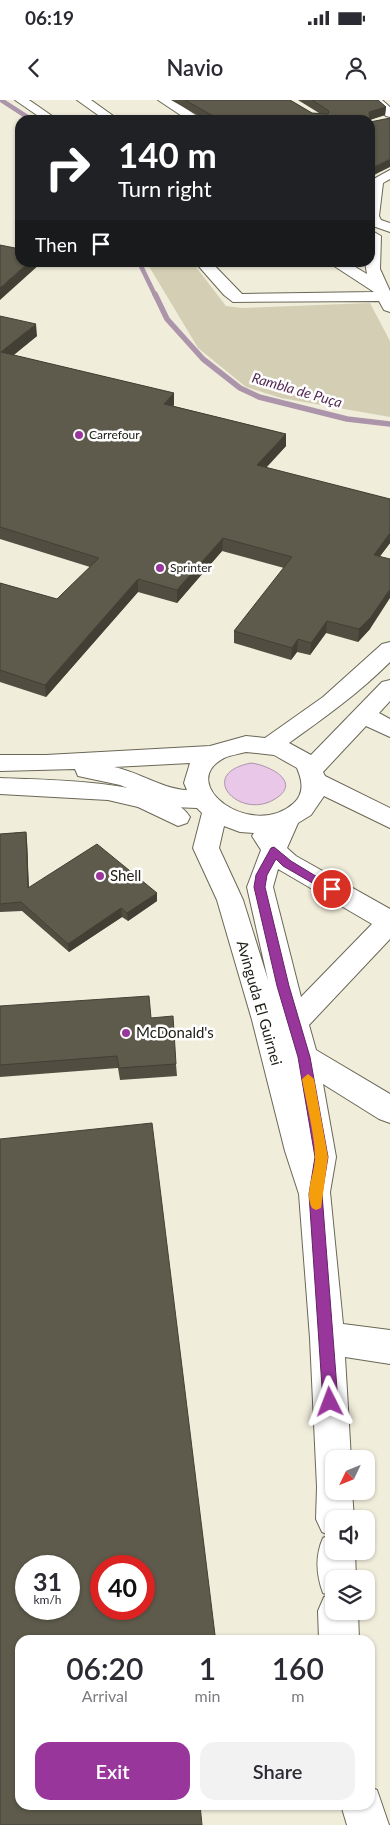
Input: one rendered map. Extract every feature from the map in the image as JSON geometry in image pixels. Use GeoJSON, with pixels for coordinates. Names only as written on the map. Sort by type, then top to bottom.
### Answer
{"type":"FeatureCollection","features":[{"type":"Feature","properties":{"kind":"main road"},"geometry":{"type":"LineString","coordinates":[[21,100],[44,115]]}},
{"type":"Feature","properties":{"kind":"main road"},"geometry":{"type":"LineString","coordinates":[[83,100],[106,115]]}},
{"type":"Feature","properties":{"kind":"main road"},"geometry":{"type":"LineString","coordinates":[[164,100],[189,115]]}},
{"type":"Feature","properties":{"kind":"main road"},"geometry":{"type":"LineString","coordinates":[[375,100],[388,118]]}},
{"type":"Feature","properties":{"kind":"main road"},"geometry":{"type":"LineString","coordinates":[[375,182],[390,174]]}},
{"type":"Feature","properties":{"kind":"main road"},"geometry":{"type":"LineString","coordinates":[[380,230],[379,241],[390,246]]}},
{"type":"Feature","properties":{"kind":"main road"},"geometry":{"type":"LineString","coordinates":[[375,246],[380,230]]}},
{"type":"Feature","properties":{"kind":"main road"},"geometry":{"type":"LineString","coordinates":[[375,254],[390,246]]}},
{"type":"Feature","properties":{"kind":"main road"},"geometry":{"type":"LineString","coordinates":[[206,267],[229,292],[239,299],[385,297]]}},
{"type":"Feature","properties":{"kind":"main road"},"geometry":{"type":"LineString","coordinates":[[341,267],[385,297]]}},
{"type":"Feature","properties":{"kind":"main road"},"geometry":{"type":"LineString","coordinates":[[372,267],[385,297]]}},
{"type":"Feature","properties":{"kind":"main road"},"geometry":{"type":"LineString","coordinates":[[271,745],[332,702],[390,649]]}},
{"type":"Feature","properties":{"kind":"main road"},"geometry":{"type":"LineString","coordinates":[[46,764],[126,778],[172,798],[208,807],[241,823],[256,825],[287,819],[300,812],[309,802],[313,792],[312,776],[390,688]]}},
{"type":"Feature","properties":{"kind":"main road"},"geometry":{"type":"LineString","coordinates":[[365,715],[390,728]]}},
{"type":"Feature","properties":{"kind":"main road"},"geometry":{"type":"LineString","coordinates":[[0,763],[46,764],[213,754],[234,745],[271,745],[295,755],[312,776],[390,819]]}},
{"type":"Feature","properties":{"kind":"main road"},"geometry":{"type":"LineString","coordinates":[[208,807],[196,784],[200,768],[213,754]]}},
{"type":"Feature","properties":{"kind":"main road"},"geometry":{"type":"LineString","coordinates":[[0,786],[108,792],[145,800],[178,817],[208,807]]}},
{"type":"Feature","properties":{"kind":"main road","name":"Avinguda El Guirnei"},"geometry":{"type":"LineString","coordinates":[[208,807],[206,848],[230,900],[266,1020],[300,1151],[316,1194]]}},
{"type":"Feature","properties":{"kind":"main road","name":"Avinguda El Guirnei"},"geometry":{"type":"LineString","coordinates":[[287,819],[274,851],[261,875],[260,887],[304,1057],[321,1157],[316,1194],[327,1338],[332,1450]]}},
{"type":"Feature","properties":{"kind":"main road"},"geometry":{"type":"LineString","coordinates":[[256,825],[274,851],[287,863],[390,922],[294,1022]]}},
{"type":"Feature","properties":{"kind":"main road"},"geometry":{"type":"LineString","coordinates":[[304,1057],[390,1110]]}},
{"type":"Feature","properties":{"kind":"main road"},"geometry":{"type":"LineString","coordinates":[[327,1338],[390,1347]]}},
{"type":"Feature","properties":{"kind":"main road"},"geometry":{"type":"LineString","coordinates":[[338,1620],[339,1635]]}},
{"type":"Feature","properties":{"kind":"main road"},"geometry":{"type":"LineString","coordinates":[[364,1810],[368,1825]]}},
{"type":"Feature","properties":{"kind":"shaded area"},"geometry":{"type":"Polygon","coordinates":[[[149,267],[196,267],[226,306],[242,308],[370,303],[390,341],[390,417],[281,398],[246,387],[198,348],[149,267]]]}},
{"type":"Feature","properties":{"kind":"shaded area"},"geometry":{"type":"Polygon","coordinates":[[[251,763],[266,767],[280,775],[286,786],[283,793],[275,799],[262,804],[249,804],[237,800],[229,793],[225,785],[226,776],[235,769],[251,763]]]}},
{"type":"Feature","properties":{"kind":"building"},"geometry":{"type":"Polygon","coordinates":[[[185,100],[290,100],[312,113],[328,114],[329,111],[312,100],[378,100],[386,107],[369,112],[369,115],[211,115],[185,100]]]}},
{"type":"Feature","properties":{"kind":"building"},"geometry":{"type":"Polygon","coordinates":[[[390,118],[390,159],[375,166],[375,121],[390,118]]]}},
{"type":"Feature","properties":{"kind":"building"},"geometry":{"type":"Polygon","coordinates":[[[0,245],[15,248],[15,267],[23,267],[0,288],[0,245]]]}},
{"type":"Feature","properties":{"kind":"building"},"geometry":{"type":"Polygon","coordinates":[[[0,316],[36,324],[1,352],[174,393],[164,404],[286,434],[257,465],[390,499],[390,533],[374,555],[390,559],[390,589],[371,617],[359,629],[327,621],[311,643],[298,639],[292,648],[234,631],[292,557],[223,538],[177,590],[138,579],[45,685],[0,670],[0,583],[57,599],[99,558],[0,527],[0,316]]]}},
{"type":"Feature","properties":{"kind":"building"},"geometry":{"type":"Polygon","coordinates":[[[26,832],[28,888],[97,844],[157,893],[127,913],[121,908],[68,944],[21,902],[0,904],[0,834],[26,832]]]}},
{"type":"Feature","properties":{"kind":"building"},"geometry":{"type":"Polygon","coordinates":[[[149,996],[151,1018],[173,1016],[176,1064],[119,1068],[117,1056],[0,1065],[0,1006],[149,996]]]}},
{"type":"Feature","properties":{"kind":"building"},"geometry":{"type":"Polygon","coordinates":[[[152,1123],[215,1635],[15,1635],[15,1810],[200,1810],[202,1825],[0,1825],[0,1139],[152,1123]]]}},
{"type":"Feature","properties":{"kind":"waterway","name":"Rambla de Puça"},"geometry":{"type":"LineString","coordinates":[[1,100],[24,115]]}},
{"type":"Feature","properties":{"kind":"waterway","name":"Rambla de Puça"},"geometry":{"type":"LineString","coordinates":[[141,267],[155,295]]}},
{"type":"Feature","properties":{"kind":"waterway","name":"Rambla de Puça"},"geometry":{"type":"LineString","coordinates":[[155,294],[167,319],[203,359],[240,388],[259,397],[347,419],[390,424]]}},
{"type":"Feature","properties":{"kind":"slow traffic"},"geometry":{"type":"LineString","coordinates":[[308,1079],[321,1157],[316,1204]]}},
{"type":"Feature","properties":{"kind":"place","name":"Carrefour"},"geometry":{"type":"Point","coordinates":[79,435]}},
{"type":"Feature","properties":{"kind":"place","name":"Sprinter"},"geometry":{"type":"Point","coordinates":[160,568]}},
{"type":"Feature","properties":{"kind":"place","name":"Shell"},"geometry":{"type":"Point","coordinates":[100,876]}},
{"type":"Feature","properties":{"kind":"place","name":"McDonald's"},"geometry":{"type":"Point","coordinates":[126,1033]}},
{"type":"Feature","properties":{"kind":"route"},"geometry":{"type":"LineString","coordinates":[[330,1402],[316,1194],[321,1157],[304,1057],[283,986],[260,887],[261,875],[274,851],[287,863],[332,889]]}}]}
